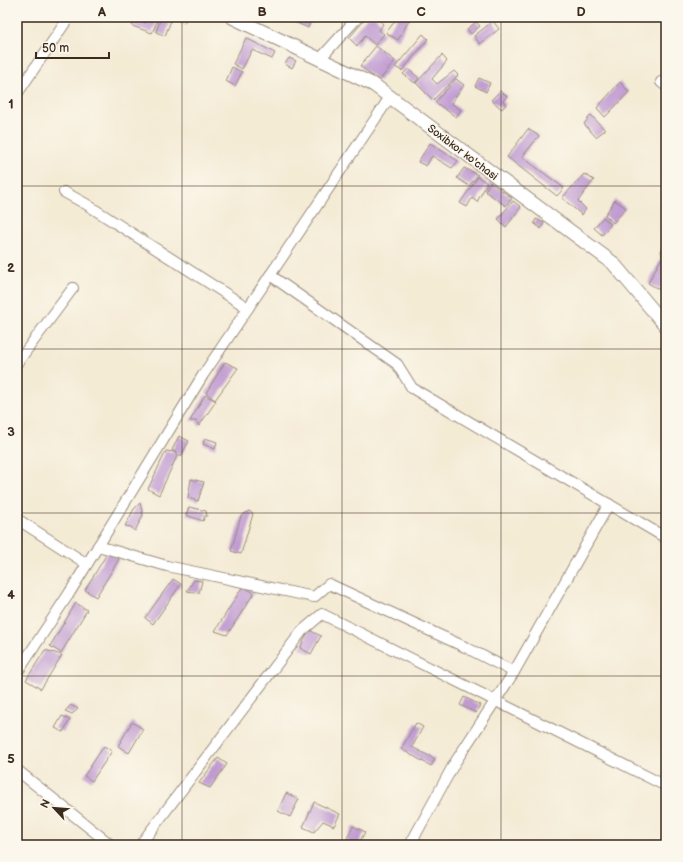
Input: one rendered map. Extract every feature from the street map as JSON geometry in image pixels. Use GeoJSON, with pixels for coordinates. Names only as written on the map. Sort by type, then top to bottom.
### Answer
{"type":"FeatureCollection","features":[{"type":"Feature","properties":{"kind":"main road","name":"Soxibkor ko'chasi"},"geometry":{"type":"LineString","coordinates":[[232,17],[374,85],[613,263],[666,326]]}},
{"type":"Feature","properties":{"kind":"street"},"geometry":{"type":"LineString","coordinates":[[17,94],[69,17]]}},
{"type":"Feature","properties":{"kind":"street"},"geometry":{"type":"LineString","coordinates":[[320,59],[358,17]]}},
{"type":"Feature","properties":{"kind":"street"},"geometry":{"type":"LineString","coordinates":[[17,673],[87,564],[203,375],[390,97]]}},
{"type":"Feature","properties":{"kind":"street"},"geometry":{"type":"LineString","coordinates":[[64,192],[86,204],[248,308]]}},
{"type":"Feature","properties":{"kind":"street"},"geometry":{"type":"LineString","coordinates":[[270,275],[398,364],[412,388],[666,538]]}},
{"type":"Feature","properties":{"kind":"street"},"geometry":{"type":"LineString","coordinates":[[17,363],[73,288]]}},
{"type":"Feature","properties":{"kind":"street"},"geometry":{"type":"LineString","coordinates":[[410,845],[454,764],[514,672],[609,504]]}},
{"type":"Feature","properties":{"kind":"street"},"geometry":{"type":"LineString","coordinates":[[17,519],[87,564]]}},
{"type":"Feature","properties":{"kind":"street"},"geometry":{"type":"LineString","coordinates":[[98,546],[167,566],[314,597],[329,584],[465,647],[514,672]]}},
{"type":"Feature","properties":{"kind":"street"},"geometry":{"type":"LineString","coordinates":[[140,845],[302,631],[322,614],[666,786]]}},
{"type":"Feature","properties":{"kind":"street"},"geometry":{"type":"LineString","coordinates":[[17,770],[111,845]]}},
{"type":"Feature","properties":{"kind":"building"},"geometry":{"type":"Polygon","coordinates":[[[148,17],[159,17],[152,33],[132,26],[135,19],[146,23],[148,17]]]}},
{"type":"Feature","properties":{"kind":"building"},"geometry":{"type":"Polygon","coordinates":[[[161,17],[187,17],[184,23],[172,18],[165,36],[156,32],[161,17]]]}},
{"type":"Feature","properties":{"kind":"building"},"geometry":{"type":"Polygon","coordinates":[[[289,17],[312,17],[308,28],[288,19],[289,17]]]}},
{"type":"Feature","properties":{"kind":"building"},"geometry":{"type":"Polygon","coordinates":[[[367,17],[375,17],[383,24],[379,30],[384,34],[375,45],[365,36],[357,46],[349,38],[367,17]]]}},
{"type":"Feature","properties":{"kind":"building"},"geometry":{"type":"Polygon","coordinates":[[[398,17],[411,17],[398,40],[386,33],[398,17]]]}},
{"type":"Feature","properties":{"kind":"building"},"geometry":{"type":"Polygon","coordinates":[[[493,21],[499,29],[480,44],[474,36],[493,21]]]}},
{"type":"Feature","properties":{"kind":"building"},"geometry":{"type":"Polygon","coordinates":[[[476,22],[480,26],[471,34],[467,29],[476,22]]]}},
{"type":"Feature","properties":{"kind":"building"},"geometry":{"type":"Polygon","coordinates":[[[423,34],[428,39],[402,71],[395,67],[423,34]]]}},
{"type":"Feature","properties":{"kind":"building"},"geometry":{"type":"Polygon","coordinates":[[[246,38],[275,53],[272,59],[252,50],[242,69],[233,64],[246,38]]]}},
{"type":"Feature","properties":{"kind":"building"},"geometry":{"type":"Polygon","coordinates":[[[376,46],[395,61],[379,81],[360,66],[376,46]]]}},
{"type":"Feature","properties":{"kind":"building"},"geometry":{"type":"Polygon","coordinates":[[[442,55],[447,61],[432,79],[437,84],[454,71],[458,75],[433,100],[416,83],[442,55]]]}},
{"type":"Feature","properties":{"kind":"building"},"geometry":{"type":"Polygon","coordinates":[[[289,58],[296,61],[292,68],[285,64],[289,58]]]}},
{"type":"Feature","properties":{"kind":"building"},"geometry":{"type":"Polygon","coordinates":[[[17,61],[23,65],[17,76],[17,61]]]}},
{"type":"Feature","properties":{"kind":"building"},"geometry":{"type":"Polygon","coordinates":[[[232,67],[242,72],[235,86],[226,81],[232,67]]]}},
{"type":"Feature","properties":{"kind":"building"},"geometry":{"type":"Polygon","coordinates":[[[408,69],[419,78],[415,83],[403,74],[408,69]]]}},
{"type":"Feature","properties":{"kind":"building"},"geometry":{"type":"Polygon","coordinates":[[[479,78],[490,83],[486,92],[475,86],[479,78]]]}},
{"type":"Feature","properties":{"kind":"building"},"geometry":{"type":"Polygon","coordinates":[[[456,79],[464,85],[451,103],[461,110],[456,117],[435,102],[456,79]]]}},
{"type":"Feature","properties":{"kind":"building"},"geometry":{"type":"Polygon","coordinates":[[[620,82],[629,92],[605,117],[597,108],[620,82]]]}},
{"type":"Feature","properties":{"kind":"building"},"geometry":{"type":"Polygon","coordinates":[[[500,91],[507,96],[503,101],[506,104],[502,109],[491,100],[500,91]]]}},
{"type":"Feature","properties":{"kind":"building"},"geometry":{"type":"Polygon","coordinates":[[[591,115],[605,130],[596,137],[584,124],[591,115]]]}},
{"type":"Feature","properties":{"kind":"building"},"geometry":{"type":"Polygon","coordinates":[[[528,129],[539,136],[522,157],[564,188],[557,196],[507,157],[528,129]]]}},
{"type":"Feature","properties":{"kind":"building"},"geometry":{"type":"Polygon","coordinates":[[[430,143],[458,161],[452,168],[432,156],[426,166],[418,162],[430,143]]]}},
{"type":"Feature","properties":{"kind":"building"},"geometry":{"type":"Polygon","coordinates":[[[464,168],[478,175],[469,186],[457,178],[464,168]]]}},
{"type":"Feature","properties":{"kind":"building"},"geometry":{"type":"Polygon","coordinates":[[[584,174],[594,180],[578,201],[586,209],[582,215],[562,198],[584,174]]]}},
{"type":"Feature","properties":{"kind":"building"},"geometry":{"type":"Polygon","coordinates":[[[478,177],[487,183],[477,202],[472,198],[467,207],[460,203],[478,177]]]}},
{"type":"Feature","properties":{"kind":"building"},"geometry":{"type":"Polygon","coordinates":[[[490,182],[512,198],[506,206],[485,191],[490,182]]]}},
{"type":"Feature","properties":{"kind":"building"},"geometry":{"type":"Polygon","coordinates":[[[615,200],[626,208],[613,223],[605,215],[615,200]]]}},
{"type":"Feature","properties":{"kind":"building"},"geometry":{"type":"Polygon","coordinates":[[[513,201],[521,207],[506,227],[498,219],[513,201]]]}},
{"type":"Feature","properties":{"kind":"building"},"geometry":{"type":"Polygon","coordinates":[[[603,217],[611,224],[602,235],[594,228],[603,217]]]}},
{"type":"Feature","properties":{"kind":"building"},"geometry":{"type":"Polygon","coordinates":[[[536,219],[544,223],[541,229],[534,223],[536,219]]]}},
{"type":"Feature","properties":{"kind":"building"},"geometry":{"type":"Polygon","coordinates":[[[666,241],[666,279],[660,290],[648,283],[662,257],[661,251],[666,241]]]}},
{"type":"Feature","properties":{"kind":"building"},"geometry":{"type":"Polygon","coordinates":[[[225,362],[238,368],[215,400],[206,393],[225,362]]]}},
{"type":"Feature","properties":{"kind":"building"},"geometry":{"type":"Polygon","coordinates":[[[205,395],[216,401],[199,426],[196,421],[190,421],[205,395]]]}},
{"type":"Feature","properties":{"kind":"building"},"geometry":{"type":"Polygon","coordinates":[[[179,436],[189,441],[181,456],[172,450],[179,436]]]}},
{"type":"Feature","properties":{"kind":"building"},"geometry":{"type":"Polygon","coordinates":[[[205,438],[217,442],[215,449],[203,444],[205,438]]]}},
{"type":"Feature","properties":{"kind":"building"},"geometry":{"type":"Polygon","coordinates":[[[166,451],[175,452],[177,456],[159,495],[148,489],[166,451]]]}},
{"type":"Feature","properties":{"kind":"building"},"geometry":{"type":"Polygon","coordinates":[[[191,479],[204,482],[198,501],[188,498],[191,479]]]}},
{"type":"Feature","properties":{"kind":"building"},"geometry":{"type":"Polygon","coordinates":[[[140,503],[143,515],[135,531],[131,527],[125,526],[134,509],[140,503]]]}},
{"type":"Feature","properties":{"kind":"building"},"geometry":{"type":"Polygon","coordinates":[[[189,507],[206,511],[207,516],[205,516],[203,521],[186,515],[189,507]]]}},
{"type":"Feature","properties":{"kind":"building"},"geometry":{"type":"Polygon","coordinates":[[[249,511],[253,514],[241,554],[231,551],[241,516],[249,511]]]}},
{"type":"Feature","properties":{"kind":"building"},"geometry":{"type":"Polygon","coordinates":[[[108,552],[119,559],[96,597],[85,590],[108,552]]]}},
{"type":"Feature","properties":{"kind":"building"},"geometry":{"type":"Polygon","coordinates":[[[173,579],[181,584],[153,624],[145,618],[173,579]]]}},
{"type":"Feature","properties":{"kind":"building"},"geometry":{"type":"Polygon","coordinates":[[[194,580],[202,581],[199,593],[187,591],[194,580]]]}},
{"type":"Feature","properties":{"kind":"building"},"geometry":{"type":"Polygon","coordinates":[[[243,586],[254,593],[227,635],[215,631],[243,586]]]}},
{"type":"Feature","properties":{"kind":"building"},"geometry":{"type":"Polygon","coordinates":[[[76,603],[87,610],[61,653],[50,646],[76,603]]]}},
{"type":"Feature","properties":{"kind":"building"},"geometry":{"type":"Polygon","coordinates":[[[309,630],[321,636],[311,654],[300,648],[309,630]]]}},
{"type":"Feature","properties":{"kind":"building"},"geometry":{"type":"Polygon","coordinates":[[[45,650],[62,655],[41,689],[26,680],[45,650]]]}},
{"type":"Feature","properties":{"kind":"building"},"geometry":{"type":"Polygon","coordinates":[[[464,697],[480,705],[476,713],[460,705],[464,697]]]}},
{"type":"Feature","properties":{"kind":"building"},"geometry":{"type":"Polygon","coordinates":[[[71,705],[78,709],[72,714],[65,711],[71,705]]]}},
{"type":"Feature","properties":{"kind":"building"},"geometry":{"type":"Polygon","coordinates":[[[62,716],[70,720],[63,732],[55,728],[62,716]]]}},
{"type":"Feature","properties":{"kind":"building"},"geometry":{"type":"Polygon","coordinates":[[[132,722],[143,729],[129,753],[118,746],[132,722]]]}},
{"type":"Feature","properties":{"kind":"building"},"geometry":{"type":"Polygon","coordinates":[[[416,723],[423,727],[412,747],[435,759],[431,766],[401,749],[416,723]]]}},
{"type":"Feature","properties":{"kind":"building"},"geometry":{"type":"Polygon","coordinates":[[[104,746],[112,751],[92,781],[84,776],[104,746]]]}},
{"type":"Feature","properties":{"kind":"building"},"geometry":{"type":"Polygon","coordinates":[[[218,758],[227,764],[210,788],[199,783],[218,758]]]}},
{"type":"Feature","properties":{"kind":"building"},"geometry":{"type":"Polygon","coordinates":[[[286,793],[299,799],[290,817],[278,811],[286,793]]]}},
{"type":"Feature","properties":{"kind":"building"},"geometry":{"type":"Polygon","coordinates":[[[314,802],[340,814],[334,826],[323,821],[314,832],[303,827],[314,802]]]}},
{"type":"Feature","properties":{"kind":"building"},"geometry":{"type":"Polygon","coordinates":[[[353,826],[365,832],[358,845],[344,845],[353,826]]]}}]}
